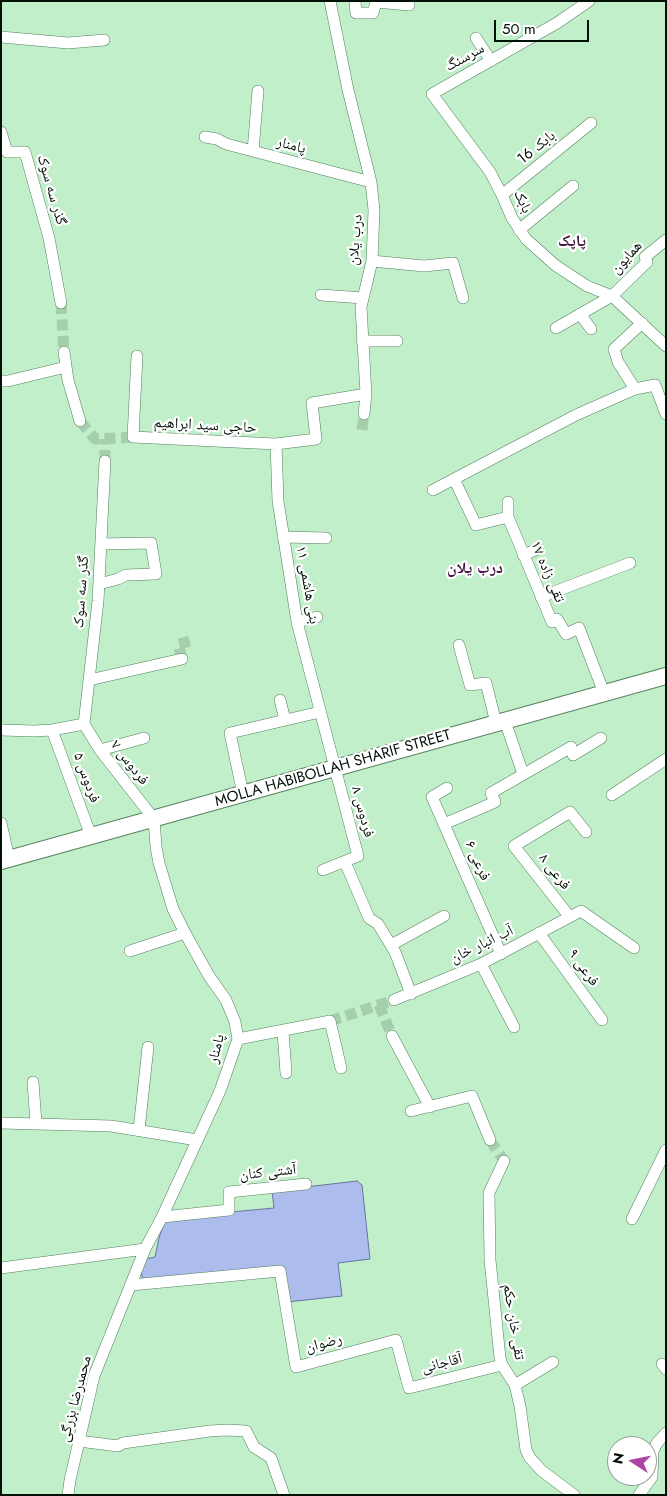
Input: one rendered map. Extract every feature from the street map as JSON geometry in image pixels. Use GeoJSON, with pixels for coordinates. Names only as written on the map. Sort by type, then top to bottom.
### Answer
{"type":"FeatureCollection","features":[{"type":"Feature","properties":{"kind":"main road","name":"MOLLA HABIBOLLAH SHARIF STREET"},"geometry":{"type":"LineString","coordinates":[[5,860],[666,676]]}},
{"type":"Feature","properties":{"kind":"street","name":"درب یلان"},"geometry":{"type":"LineString","coordinates":[[330,1],[348,90],[371,182],[374,210],[372,261],[361,313],[366,394],[364,414]]}},
{"type":"Feature","properties":{"kind":"street","name":"سرسنگ"},"geometry":{"type":"LineString","coordinates":[[432,94],[557,23],[589,1]]}},
{"type":"Feature","properties":{"kind":"street"},"geometry":{"type":"LineString","coordinates":[[355,7],[373,14],[376,2],[410,5]]}},
{"type":"Feature","properties":{"kind":"street"},"geometry":{"type":"LineString","coordinates":[[1,37],[68,43],[104,40]]}},
{"type":"Feature","properties":{"kind":"street"},"geometry":{"type":"LineString","coordinates":[[476,38],[491,60]]}},
{"type":"Feature","properties":{"kind":"street"},"geometry":{"type":"LineString","coordinates":[[253,151],[258,91]]}},
{"type":"Feature","properties":{"kind":"street","name":"بابک"},"geometry":{"type":"LineString","coordinates":[[432,94],[490,172],[519,230],[532,246],[555,265],[587,286],[612,296]]}},
{"type":"Feature","properties":{"kind":"street","name":"بابک 16"},"geometry":{"type":"LineString","coordinates":[[502,195],[591,123]]}},
{"type":"Feature","properties":{"kind":"street","name":"گذر سه سوک"},"geometry":{"type":"LineString","coordinates":[[1,132],[7,152],[25,152],[48,238],[61,303]]}},
{"type":"Feature","properties":{"kind":"street","name":"پامنار"},"geometry":{"type":"LineString","coordinates":[[205,137],[371,182]]}},
{"type":"Feature","properties":{"kind":"street"},"geometry":{"type":"LineString","coordinates":[[519,230],[573,186]]}},
{"type":"Feature","properties":{"kind":"street","name":"همایون"},"geometry":{"type":"LineString","coordinates":[[556,328],[612,296],[647,262],[646,257],[666,240]]}},
{"type":"Feature","properties":{"kind":"street"},"geometry":{"type":"LineString","coordinates":[[372,261],[424,266],[453,263],[463,298]]}},
{"type":"Feature","properties":{"kind":"street"},"geometry":{"type":"LineString","coordinates":[[321,295],[363,298]]}},
{"type":"Feature","properties":{"kind":"street"},"geometry":{"type":"LineString","coordinates":[[612,296],[665,343]]}},
{"type":"Feature","properties":{"kind":"street"},"geometry":{"type":"LineString","coordinates":[[580,314],[591,329]]}},
{"type":"Feature","properties":{"kind":"street"},"geometry":{"type":"LineString","coordinates":[[635,389],[618,362],[614,349],[642,323]]}},
{"type":"Feature","properties":{"kind":"street"},"geometry":{"type":"LineString","coordinates":[[362,341],[397,341]]}},
{"type":"Feature","properties":{"kind":"street"},"geometry":{"type":"LineString","coordinates":[[64,352],[71,393],[80,421]]}},
{"type":"Feature","properties":{"kind":"street","name":"حاجی سید ابراهیم"},"geometry":{"type":"LineString","coordinates":[[137,356],[133,437],[276,444]]}},
{"type":"Feature","properties":{"kind":"street"},"geometry":{"type":"LineString","coordinates":[[1,381],[66,367]]}},
{"type":"Feature","properties":{"kind":"street"},"geometry":{"type":"LineString","coordinates":[[433,490],[576,415],[635,389],[655,385],[665,409]]}},
{"type":"Feature","properties":{"kind":"street"},"geometry":{"type":"LineString","coordinates":[[276,444],[316,439],[312,403],[366,394]]}},
{"type":"Feature","properties":{"kind":"street","name":"بنی هاشمی ۱۱"},"geometry":{"type":"LineString","coordinates":[[276,444],[278,500],[297,622],[334,768]]}},
{"type":"Feature","properties":{"kind":"street","name":"گذر سه سوک"},"geometry":{"type":"LineString","coordinates":[[84,724],[99,584],[105,461]]}},
{"type":"Feature","properties":{"kind":"street"},"geometry":{"type":"LineString","coordinates":[[454,479],[476,525],[508,517],[508,502]]}},
{"type":"Feature","properties":{"kind":"street","name":"تقی زاده ۱۷"},"geometry":{"type":"LineString","coordinates":[[508,517],[552,622],[557,619],[566,634],[579,628],[604,693]]}},
{"type":"Feature","properties":{"kind":"street"},"geometry":{"type":"LineString","coordinates":[[283,537],[326,538]]}},
{"type":"Feature","properties":{"kind":"street"},"geometry":{"type":"LineString","coordinates":[[99,584],[126,575],[156,574],[152,543],[101,544]]}},
{"type":"Feature","properties":{"kind":"street"},"geometry":{"type":"LineString","coordinates":[[523,555],[538,549]]}},
{"type":"Feature","properties":{"kind":"street"},"geometry":{"type":"LineString","coordinates":[[541,597],[630,563]]}},
{"type":"Feature","properties":{"kind":"street"},"geometry":{"type":"LineString","coordinates":[[297,622],[317,617]]}},
{"type":"Feature","properties":{"kind":"street"},"geometry":{"type":"LineString","coordinates":[[459,645],[470,685],[486,683],[523,774]]}},
{"type":"Feature","properties":{"kind":"street"},"geometry":{"type":"LineString","coordinates":[[88,680],[182,659]]}},
{"type":"Feature","properties":{"kind":"street"},"geometry":{"type":"LineString","coordinates":[[280,700],[285,720]]}},
{"type":"Feature","properties":{"kind":"street"},"geometry":{"type":"LineString","coordinates":[[243,794],[230,733],[320,712]]}},
{"type":"Feature","properties":{"kind":"street"},"geometry":{"type":"LineString","coordinates":[[1,730],[52,730],[84,724]]}},
{"type":"Feature","properties":{"kind":"street","name":"فردوس ۷"},"geometry":{"type":"LineString","coordinates":[[84,724],[100,750],[154,819]]}},
{"type":"Feature","properties":{"kind":"street","name":"فردوس ۵"},"geometry":{"type":"LineString","coordinates":[[52,730],[91,836]]}},
{"type":"Feature","properties":{"kind":"street"},"geometry":{"type":"LineString","coordinates":[[100,750],[144,738]]}},
{"type":"Feature","properties":{"kind":"street"},"geometry":{"type":"LineString","coordinates":[[444,824],[495,802],[491,793],[572,747],[573,756],[602,738]]}},
{"type":"Feature","properties":{"kind":"street"},"geometry":{"type":"LineString","coordinates":[[612,794],[666,759]]}},
{"type":"Feature","properties":{"kind":"street","name":"فردوس ۸"},"geometry":{"type":"LineString","coordinates":[[334,768],[358,856],[345,862]]}},
{"type":"Feature","properties":{"kind":"street","name":"فرعی ۶"},"geometry":{"type":"LineString","coordinates":[[447,788],[432,797],[501,954]]}},
{"type":"Feature","properties":{"kind":"street","name":"فرعی ۸"},"geometry":{"type":"LineString","coordinates":[[569,916],[514,846],[570,812],[586,832]]}},
{"type":"Feature","properties":{"kind":"street","name":"پامنار"},"geometry":{"type":"LineString","coordinates":[[131,1285],[145,1249],[162,1217],[220,1091],[238,1038],[235,1022],[226,1000],[209,976],[184,933],[167,894],[156,847],[154,819]]}},
{"type":"Feature","properties":{"kind":"street"},"geometry":{"type":"LineString","coordinates":[[1,823],[5,860]]}},
{"type":"Feature","properties":{"kind":"street"},"geometry":{"type":"LineString","coordinates":[[323,870],[345,862],[370,918],[378,924],[391,945],[411,994]]}},
{"type":"Feature","properties":{"kind":"street","name":"آب انبار خان"},"geometry":{"type":"LineString","coordinates":[[394,1000],[481,964],[581,911],[634,948]]}},
{"type":"Feature","properties":{"kind":"street"},"geometry":{"type":"LineString","coordinates":[[391,945],[444,916]]}},
{"type":"Feature","properties":{"kind":"street"},"geometry":{"type":"LineString","coordinates":[[130,951],[184,933]]}},
{"type":"Feature","properties":{"kind":"street","name":"فرعی ۹"},"geometry":{"type":"LineString","coordinates":[[539,933],[602,1020]]}},
{"type":"Feature","properties":{"kind":"street"},"geometry":{"type":"LineString","coordinates":[[481,964],[514,1027]]}},
{"type":"Feature","properties":{"kind":"street"},"geometry":{"type":"LineString","coordinates":[[238,1038],[330,1021],[341,1068]]}},
{"type":"Feature","properties":{"kind":"street"},"geometry":{"type":"LineString","coordinates":[[283,1031],[286,1073]]}},
{"type":"Feature","properties":{"kind":"street"},"geometry":{"type":"LineString","coordinates":[[392,1036],[430,1107]]}},
{"type":"Feature","properties":{"kind":"street"},"geometry":{"type":"LineString","coordinates":[[139,1130],[148,1047]]}},
{"type":"Feature","properties":{"kind":"street"},"geometry":{"type":"LineString","coordinates":[[33,1082],[36,1123]]}},
{"type":"Feature","properties":{"kind":"street"},"geometry":{"type":"LineString","coordinates":[[410,1112],[472,1096],[490,1140]]}},
{"type":"Feature","properties":{"kind":"street"},"geometry":{"type":"LineString","coordinates":[[1,1123],[111,1126],[197,1140]]}},
{"type":"Feature","properties":{"kind":"street"},"geometry":{"type":"LineString","coordinates":[[632,1219],[666,1150]]}},
{"type":"Feature","properties":{"kind":"street","name":"تقی خان حکم"},"geometry":{"type":"LineString","coordinates":[[504,1161],[489,1193],[490,1260],[496,1328],[502,1365],[515,1385],[526,1450],[530,1458],[542,1471],[574,1495]]}},
{"type":"Feature","properties":{"kind":"street","name":"آشتی کنان"},"geometry":{"type":"LineString","coordinates":[[162,1217],[229,1210],[229,1192],[306,1184]]}},
{"type":"Feature","properties":{"kind":"street"},"geometry":{"type":"LineString","coordinates":[[1,1268],[145,1249]]}},
{"type":"Feature","properties":{"kind":"street","name":"رضوان"},"geometry":{"type":"LineString","coordinates":[[131,1285],[280,1271],[296,1367],[396,1341]]}},
{"type":"Feature","properties":{"kind":"street","name":"محمدرضا بزرگی"},"geometry":{"type":"LineString","coordinates":[[68,1495],[94,1376],[131,1285]]}},
{"type":"Feature","properties":{"kind":"street"},"geometry":{"type":"LineString","coordinates":[[396,1341],[409,1341]]}},
{"type":"Feature","properties":{"kind":"street","name":"آقاجانی"},"geometry":{"type":"LineString","coordinates":[[396,1341],[409,1388],[502,1365]]}},
{"type":"Feature","properties":{"kind":"street"},"geometry":{"type":"LineString","coordinates":[[515,1385],[553,1362]]}},
{"type":"Feature","properties":{"kind":"street"},"geometry":{"type":"LineString","coordinates":[[79,1441],[118,1446],[123,1443],[210,1431],[246,1431],[254,1447],[271,1458],[284,1495]]}},
{"type":"Feature","properties":{"kind":"street"},"geometry":{"type":"LineString","coordinates":[[639,1495],[652,1477],[653,1451],[666,1433]]}},
{"type":"Feature","properties":{"kind":"building"},"geometry":{"type":"Polygon","coordinates":[[[357,1181],[362,1185],[370,1259],[338,1263],[342,1296],[287,1302],[283,1267],[143,1282],[141,1271],[145,1259],[155,1257],[166,1218],[274,1208],[272,1191],[357,1181]]]}},
{"type":"Feature","properties":{"kind":"tunnel"},"geometry":{"type":"LineString","coordinates":[[61,303],[64,352]]}},
{"type":"Feature","properties":{"kind":"tunnel"},"geometry":{"type":"LineString","coordinates":[[362,430],[364,414]]}},
{"type":"Feature","properties":{"kind":"tunnel"},"geometry":{"type":"LineString","coordinates":[[80,421],[95,439],[133,437]]}},
{"type":"Feature","properties":{"kind":"tunnel"},"geometry":{"type":"LineString","coordinates":[[105,439],[105,461]]}},
{"type":"Feature","properties":{"kind":"tunnel"},"geometry":{"type":"LineString","coordinates":[[182,659],[178,644],[195,640]]}},
{"type":"Feature","properties":{"kind":"tunnel"},"geometry":{"type":"LineString","coordinates":[[330,1021],[394,1000]]}},
{"type":"Feature","properties":{"kind":"tunnel"},"geometry":{"type":"LineString","coordinates":[[379,1005],[392,1036]]}},
{"type":"Feature","properties":{"kind":"tunnel"},"geometry":{"type":"LineString","coordinates":[[490,1140],[504,1161]]}},
{"type":"Feature","properties":{"kind":"district","name":"پاپک"},"geometry":{"type":"Point","coordinates":[572,242]}},
{"type":"Feature","properties":{"kind":"district","name":"درب یلان"},"geometry":{"type":"Point","coordinates":[475,569]}}]}
